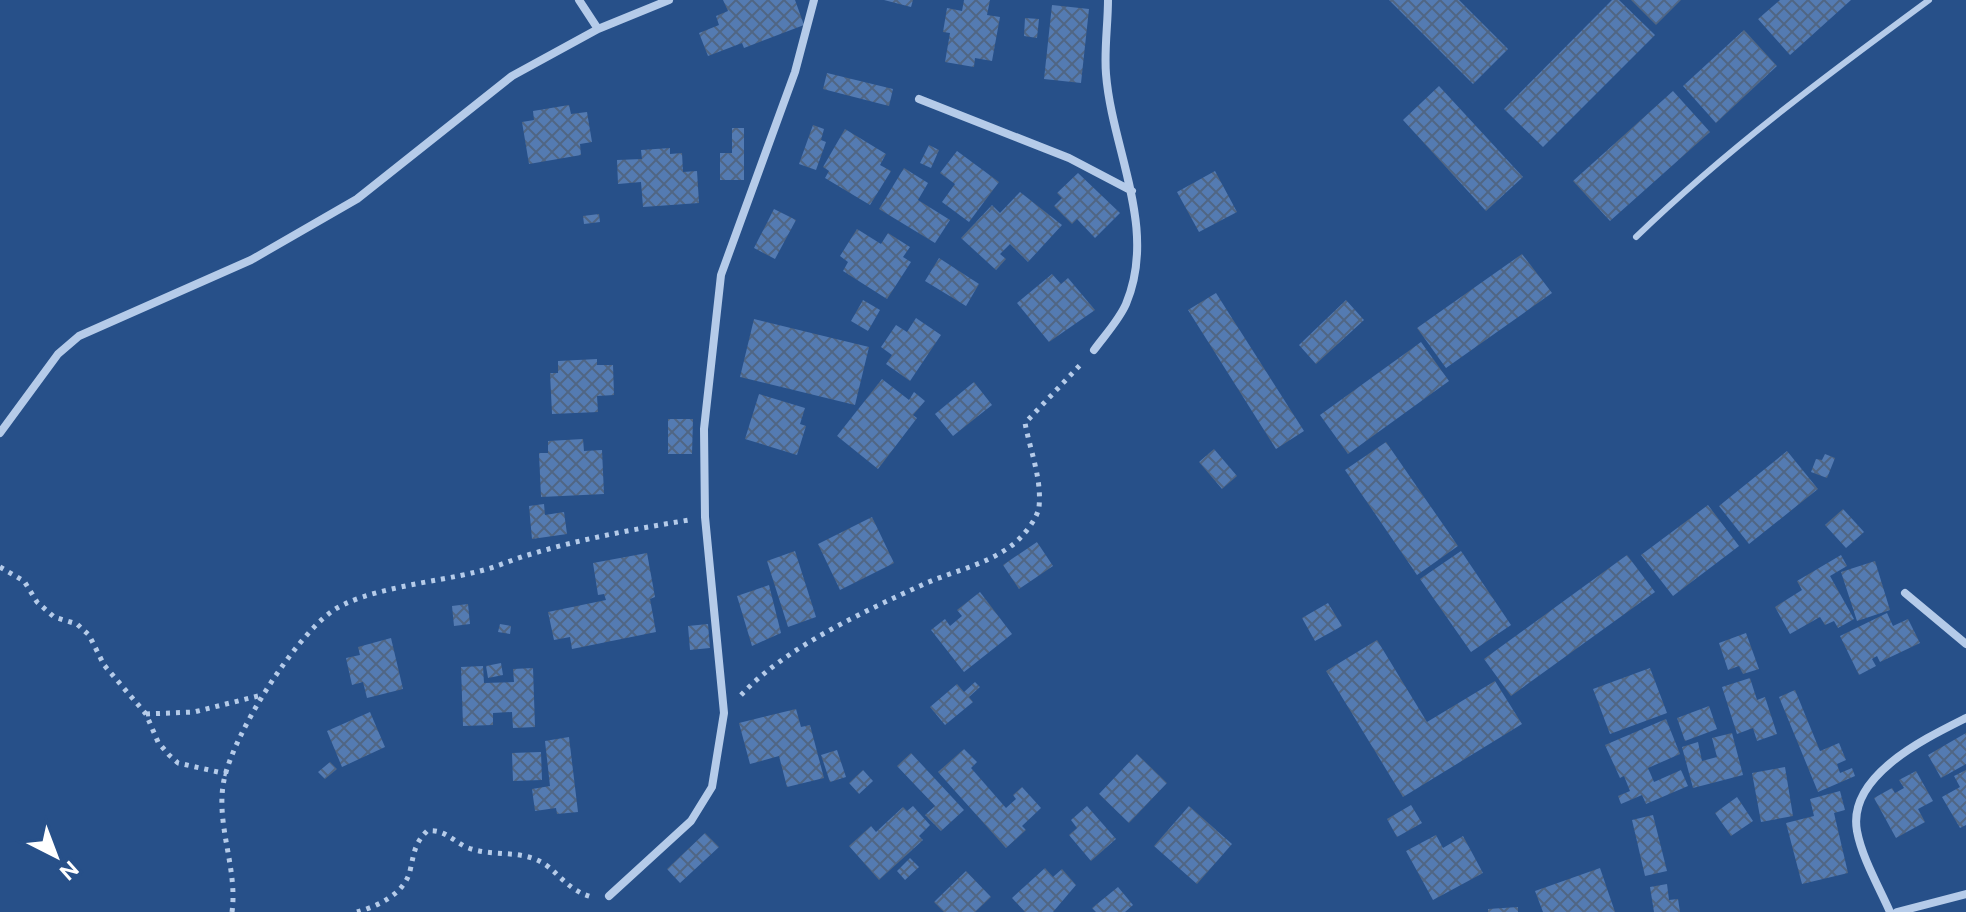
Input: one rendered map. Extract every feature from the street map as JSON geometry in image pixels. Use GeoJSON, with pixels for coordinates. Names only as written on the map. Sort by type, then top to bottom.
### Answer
{"type":"FeatureCollection","features":[{"type":"Feature","properties":{"kind":"street"},"geometry":{"type":"LineString","coordinates":[[579,0],[598,29]]}},
{"type":"Feature","properties":{"kind":"street"},"geometry":{"type":"LineString","coordinates":[[0,433],[58,354],[79,336],[251,260],[357,199],[512,76],[598,29],[669,0]]}},
{"type":"Feature","properties":{"kind":"street"},"geometry":{"type":"LineString","coordinates":[[609,896],[673,840],[704,803],[712,787],[724,713],[705,517],[704,429],[721,275],[795,72],[814,0]]}},
{"type":"Feature","properties":{"kind":"street"},"geometry":{"type":"LineString","coordinates":[[1094,350],[1125,307],[1133,283],[1136,238],[1132,191],[1106,73],[1108,0]]}},
{"type":"Feature","properties":{"kind":"street"},"geometry":{"type":"LineString","coordinates":[[919,99],[1069,158],[1132,191]]}},
{"type":"Feature","properties":{"kind":"street"},"geometry":{"type":"LineString","coordinates":[[1905,593],[1966,644]]}},
{"type":"Feature","properties":{"kind":"street"},"geometry":{"type":"LineString","coordinates":[[1890,912],[1857,834],[1855,814],[1862,790],[1879,771],[1966,718]]}},
{"type":"Feature","properties":{"kind":"street"},"geometry":{"type":"LineString","coordinates":[[1897,912],[1966,894]]}},
{"type":"Feature","properties":{"kind":"lane"},"geometry":{"type":"LineString","coordinates":[[1636,237],[1706,170],[1765,121],[1929,0]]}},
{"type":"Feature","properties":{"kind":"path"},"geometry":{"type":"LineString","coordinates":[[724,713],[750,685],[819,637],[924,583],[955,575],[1014,545],[1039,509],[1035,468],[1025,423],[1094,350]]}},
{"type":"Feature","properties":{"kind":"path"},"geometry":{"type":"LineString","coordinates":[[232,912],[235,890],[222,819],[227,774],[263,695],[295,650],[329,613],[358,597],[408,589],[567,545],[705,517]]}},
{"type":"Feature","properties":{"kind":"path"},"geometry":{"type":"LineString","coordinates":[[0,567],[24,581],[37,602],[54,617],[77,624],[89,635],[104,665],[146,714],[158,742],[178,763],[227,774]]}},
{"type":"Feature","properties":{"kind":"path"},"geometry":{"type":"LineString","coordinates":[[146,714],[194,712],[233,705],[263,695]]}},
{"type":"Feature","properties":{"kind":"path"},"geometry":{"type":"LineString","coordinates":[[357,912],[379,905],[399,890],[409,873],[416,844],[427,831],[437,830],[468,848],[521,854],[546,865],[565,885],[581,894],[600,899],[609,896]]}},
{"type":"Feature","properties":{"kind":"building"},"geometry":{"type":"Polygon","coordinates":[[[723,0],[795,0],[804,25],[744,48],[742,43],[708,56],[699,33],[719,25],[716,16],[728,11],[723,0]]]}},
{"type":"Feature","properties":{"kind":"building"},"geometry":{"type":"Polygon","coordinates":[[[884,0],[913,0],[911,7],[884,0]]]}},
{"type":"Feature","properties":{"kind":"building"},"geometry":{"type":"Polygon","coordinates":[[[964,0],[990,0],[987,15],[1000,17],[992,61],[975,58],[974,67],[945,62],[950,33],[943,32],[947,8],[962,11],[964,0]]]}},
{"type":"Feature","properties":{"kind":"building"},"geometry":{"type":"Polygon","coordinates":[[[1389,0],[1459,0],[1508,49],[1473,84],[1389,0]]]}},
{"type":"Feature","properties":{"kind":"building"},"geometry":{"type":"Polygon","coordinates":[[[1612,0],[1619,0],[1655,35],[1543,147],[1504,109],[1612,0]]]}},
{"type":"Feature","properties":{"kind":"building"},"geometry":{"type":"Polygon","coordinates":[[[1631,0],[1681,0],[1656,25],[1631,0]]]}},
{"type":"Feature","properties":{"kind":"building"},"geometry":{"type":"Polygon","coordinates":[[[1780,0],[1851,0],[1790,55],[1758,19],[1780,0]]]}},
{"type":"Feature","properties":{"kind":"building"},"geometry":{"type":"Polygon","coordinates":[[[1052,5],[1089,9],[1081,83],[1044,79],[1052,5]]]}},
{"type":"Feature","properties":{"kind":"building"},"geometry":{"type":"Polygon","coordinates":[[[1025,18],[1039,19],[1037,38],[1024,36],[1025,18]]]}},
{"type":"Feature","properties":{"kind":"building"},"geometry":{"type":"Polygon","coordinates":[[[1744,30],[1777,66],[1716,123],[1683,86],[1744,30]]]}},
{"type":"Feature","properties":{"kind":"building"},"geometry":{"type":"Polygon","coordinates":[[[827,73],[893,89],[889,106],[823,89],[827,73]]]}},
{"type":"Feature","properties":{"kind":"building"},"geometry":{"type":"Polygon","coordinates":[[[1439,86],[1523,177],[1486,211],[1403,120],[1439,86]]]}},
{"type":"Feature","properties":{"kind":"building"},"geometry":{"type":"Polygon","coordinates":[[[1673,91],[1710,132],[1610,221],[1573,181],[1673,91]]]}},
{"type":"Feature","properties":{"kind":"building"},"geometry":{"type":"Polygon","coordinates":[[[569,105],[571,114],[587,112],[592,142],[580,144],[581,155],[529,164],[522,122],[534,120],[533,111],[569,105]]]}},
{"type":"Feature","properties":{"kind":"building"},"geometry":{"type":"Polygon","coordinates":[[[813,125],[824,129],[821,140],[826,142],[816,170],[799,164],[813,125]]]}},
{"type":"Feature","properties":{"kind":"building"},"geometry":{"type":"Polygon","coordinates":[[[732,128],[744,128],[744,180],[720,180],[720,153],[732,153],[732,128]]]}},
{"type":"Feature","properties":{"kind":"building"},"geometry":{"type":"Polygon","coordinates":[[[845,129],[886,154],[880,165],[891,171],[870,205],[825,178],[829,171],[823,167],[845,129]]]}},
{"type":"Feature","properties":{"kind":"building"},"geometry":{"type":"Polygon","coordinates":[[[929,145],[939,150],[931,168],[920,163],[929,145]]]}},
{"type":"Feature","properties":{"kind":"building"},"geometry":{"type":"Polygon","coordinates":[[[670,148],[670,154],[682,153],[683,172],[697,171],[699,203],[643,207],[641,182],[618,184],[617,160],[642,159],[641,150],[670,148]]]}},
{"type":"Feature","properties":{"kind":"building"},"geometry":{"type":"Polygon","coordinates":[[[957,151],[999,182],[969,222],[942,202],[955,184],[940,173],[957,151]]]}},
{"type":"Feature","properties":{"kind":"building"},"geometry":{"type":"Polygon","coordinates":[[[904,168],[928,183],[918,200],[950,220],[935,243],[879,209],[904,168]]]}},
{"type":"Feature","properties":{"kind":"building"},"geometry":{"type":"Polygon","coordinates":[[[1215,171],[1237,212],[1199,232],[1177,192],[1215,171]]]}},
{"type":"Feature","properties":{"kind":"building"},"geometry":{"type":"Polygon","coordinates":[[[1078,173],[1120,213],[1095,238],[1077,219],[1072,224],[1054,206],[1062,198],[1057,193],[1078,173]]]}},
{"type":"Feature","properties":{"kind":"building"},"geometry":{"type":"Polygon","coordinates":[[[1020,192],[1062,225],[1028,262],[1010,244],[1000,254],[1006,259],[996,270],[961,238],[992,205],[1000,213],[1020,192]]]}},
{"type":"Feature","properties":{"kind":"building"},"geometry":{"type":"Polygon","coordinates":[[[774,209],[796,220],[775,259],[754,248],[774,209]]]}},
{"type":"Feature","properties":{"kind":"building"},"geometry":{"type":"Polygon","coordinates":[[[599,214],[600,222],[584,224],[583,216],[599,214]]]}},
{"type":"Feature","properties":{"kind":"building"},"geometry":{"type":"Polygon","coordinates":[[[857,229],[881,244],[888,233],[910,247],[903,257],[911,262],[887,299],[843,271],[848,262],[840,256],[857,229]]]}},
{"type":"Feature","properties":{"kind":"building"},"geometry":{"type":"Polygon","coordinates":[[[1522,254],[1552,293],[1446,368],[1417,328],[1522,254]]]}},
{"type":"Feature","properties":{"kind":"building"},"geometry":{"type":"Polygon","coordinates":[[[939,258],[979,284],[966,306],[925,281],[939,258]]]}},
{"type":"Feature","properties":{"kind":"building"},"geometry":{"type":"Polygon","coordinates":[[[1052,274],[1061,284],[1068,278],[1095,310],[1049,342],[1017,303],[1052,274]]]}},
{"type":"Feature","properties":{"kind":"building"},"geometry":{"type":"Polygon","coordinates":[[[1216,293],[1304,431],[1276,449],[1188,310],[1216,293]]]}},
{"type":"Feature","properties":{"kind":"building"},"geometry":{"type":"Polygon","coordinates":[[[863,300],[880,310],[868,331],[851,321],[863,300]]]}},
{"type":"Feature","properties":{"kind":"building"},"geometry":{"type":"Polygon","coordinates":[[[1346,300],[1364,320],[1316,364],[1299,345],[1346,300]]]}},
{"type":"Feature","properties":{"kind":"building"},"geometry":{"type":"Polygon","coordinates":[[[916,318],[941,335],[910,381],[886,364],[892,355],[881,347],[896,325],[907,332],[916,318]]]}},
{"type":"Feature","properties":{"kind":"building"},"geometry":{"type":"Polygon","coordinates":[[[754,319],[869,347],[855,405],[740,377],[754,319]]]}},
{"type":"Feature","properties":{"kind":"building"},"geometry":{"type":"Polygon","coordinates":[[[1421,342],[1449,381],[1348,454],[1320,415],[1421,342]]]}},
{"type":"Feature","properties":{"kind":"building"},"geometry":{"type":"Polygon","coordinates":[[[597,359],[597,365],[613,365],[614,395],[597,396],[598,412],[552,414],[550,373],[558,373],[558,361],[597,359]]]}},
{"type":"Feature","properties":{"kind":"building"},"geometry":{"type":"Polygon","coordinates":[[[882,379],[909,400],[914,392],[925,401],[913,415],[917,418],[878,469],[837,436],[882,379]]]}},
{"type":"Feature","properties":{"kind":"building"},"geometry":{"type":"Polygon","coordinates":[[[974,382],[992,405],[953,436],[935,414],[974,382]]]}},
{"type":"Feature","properties":{"kind":"building"},"geometry":{"type":"Polygon","coordinates":[[[759,394],[805,408],[800,424],[806,426],[797,455],[745,439],[759,394]]]}},
{"type":"Feature","properties":{"kind":"building"},"geometry":{"type":"Polygon","coordinates":[[[668,419],[693,419],[692,454],[668,454],[668,419]]]}},
{"type":"Feature","properties":{"kind":"building"},"geometry":{"type":"Polygon","coordinates":[[[583,439],[584,451],[602,450],[604,494],[541,497],[539,453],[548,453],[548,441],[583,439]]]}},
{"type":"Feature","properties":{"kind":"building"},"geometry":{"type":"Polygon","coordinates":[[[1386,442],[1458,546],[1417,575],[1345,470],[1386,442]]]}},
{"type":"Feature","properties":{"kind":"building"},"geometry":{"type":"Polygon","coordinates":[[[1214,449],[1237,476],[1222,489],[1199,462],[1214,449]]]}},
{"type":"Feature","properties":{"kind":"building"},"geometry":{"type":"Polygon","coordinates":[[[1787,451],[1818,489],[1749,544],[1719,506],[1787,451]]]}},
{"type":"Feature","properties":{"kind":"building"},"geometry":{"type":"Polygon","coordinates":[[[1825,454],[1835,458],[1827,478],[1811,472],[1816,459],[1822,460],[1825,454]]]}},
{"type":"Feature","properties":{"kind":"building"},"geometry":{"type":"Polygon","coordinates":[[[544,504],[545,515],[564,512],[567,534],[532,539],[529,506],[544,504]]]}},
{"type":"Feature","properties":{"kind":"building"},"geometry":{"type":"Polygon","coordinates":[[[1708,505],[1739,546],[1673,596],[1641,555],[1708,505]]]}},
{"type":"Feature","properties":{"kind":"building"},"geometry":{"type":"Polygon","coordinates":[[[1843,509],[1864,532],[1846,548],[1825,525],[1843,509]]]}},
{"type":"Feature","properties":{"kind":"building"},"geometry":{"type":"Polygon","coordinates":[[[872,517],[894,563],[840,590],[818,544],[872,517]]]}},
{"type":"Feature","properties":{"kind":"building"},"geometry":{"type":"Polygon","coordinates":[[[1037,542],[1053,566],[1019,589],[1003,565],[1037,542]]]}},
{"type":"Feature","properties":{"kind":"building"},"geometry":{"type":"Polygon","coordinates":[[[795,551],[816,617],[788,627],[767,561],[795,551]]]}},
{"type":"Feature","properties":{"kind":"building"},"geometry":{"type":"Polygon","coordinates":[[[1461,551],[1511,625],[1471,652],[1420,579],[1461,551]]]}},
{"type":"Feature","properties":{"kind":"building"},"geometry":{"type":"Polygon","coordinates":[[[647,553],[655,597],[650,599],[656,632],[572,649],[570,637],[554,640],[548,612],[606,600],[604,594],[598,595],[593,563],[647,553]]]}},
{"type":"Feature","properties":{"kind":"building"},"geometry":{"type":"Polygon","coordinates":[[[1627,555],[1655,592],[1511,696],[1484,659],[1627,555]]]}},
{"type":"Feature","properties":{"kind":"building"},"geometry":{"type":"Polygon","coordinates":[[[1841,555],[1847,566],[1830,576],[1854,619],[1838,628],[1834,621],[1825,625],[1820,617],[1790,634],[1775,607],[1802,590],[1797,581],[1841,555]]]}},
{"type":"Feature","properties":{"kind":"building"},"geometry":{"type":"Polygon","coordinates":[[[1875,561],[1890,610],[1857,621],[1841,572],[1875,561]]]}},
{"type":"Feature","properties":{"kind":"building"},"geometry":{"type":"Polygon","coordinates":[[[769,585],[781,633],[752,646],[737,596],[769,585]]]}},
{"type":"Feature","properties":{"kind":"building"},"geometry":{"type":"Polygon","coordinates":[[[980,592],[1012,634],[964,672],[931,630],[945,619],[950,626],[962,616],[957,610],[980,592]]]}},
{"type":"Feature","properties":{"kind":"building"},"geometry":{"type":"Polygon","coordinates":[[[1328,603],[1342,626],[1315,641],[1302,618],[1328,603]]]}},
{"type":"Feature","properties":{"kind":"building"},"geometry":{"type":"Polygon","coordinates":[[[468,604],[470,624],[454,626],[452,606],[468,604]]]}},
{"type":"Feature","properties":{"kind":"building"},"geometry":{"type":"Polygon","coordinates":[[[1887,613],[1893,626],[1908,619],[1920,643],[1880,662],[1877,656],[1872,659],[1876,666],[1859,675],[1840,636],[1887,613]]]}},
{"type":"Feature","properties":{"kind":"building"},"geometry":{"type":"Polygon","coordinates":[[[500,624],[511,626],[510,634],[498,632],[500,624]]]}},
{"type":"Feature","properties":{"kind":"building"},"geometry":{"type":"Polygon","coordinates":[[[708,624],[710,648],[690,650],[688,626],[708,624]]]}},
{"type":"Feature","properties":{"kind":"building"},"geometry":{"type":"Polygon","coordinates":[[[1746,633],[1759,669],[1743,674],[1739,666],[1728,670],[1719,643],[1746,633]]]}},
{"type":"Feature","properties":{"kind":"building"},"geometry":{"type":"Polygon","coordinates":[[[391,638],[403,689],[367,698],[363,682],[352,685],[346,658],[360,655],[358,647],[391,638]]]}},
{"type":"Feature","properties":{"kind":"building"},"geometry":{"type":"Polygon","coordinates":[[[1377,640],[1427,722],[1495,681],[1522,724],[1403,797],[1326,671],[1377,640]]]}},
{"type":"Feature","properties":{"kind":"building"},"geometry":{"type":"Polygon","coordinates":[[[501,663],[503,675],[488,678],[486,666],[501,663]]]}},
{"type":"Feature","properties":{"kind":"building"},"geometry":{"type":"Polygon","coordinates":[[[483,666],[484,683],[514,682],[513,669],[533,668],[535,727],[513,728],[512,712],[493,713],[493,725],[463,726],[461,667],[483,666]]]}},
{"type":"Feature","properties":{"kind":"building"},"geometry":{"type":"Polygon","coordinates":[[[1650,668],[1667,713],[1610,734],[1593,689],[1650,668]]]}},
{"type":"Feature","properties":{"kind":"building"},"geometry":{"type":"Polygon","coordinates":[[[1750,678],[1757,700],[1765,697],[1777,734],[1757,741],[1753,728],[1737,734],[1722,687],[1750,678]]]}},
{"type":"Feature","properties":{"kind":"building"},"geometry":{"type":"Polygon","coordinates":[[[975,682],[980,687],[969,697],[973,702],[945,725],[930,707],[957,684],[964,692],[975,682]]]}},
{"type":"Feature","properties":{"kind":"building"},"geometry":{"type":"Polygon","coordinates":[[[1795,690],[1820,751],[1839,743],[1846,760],[1837,764],[1840,773],[1852,768],[1855,776],[1818,792],[1779,697],[1795,690]]]}},
{"type":"Feature","properties":{"kind":"building"},"geometry":{"type":"Polygon","coordinates":[[[1709,706],[1717,729],[1685,741],[1677,718],[1709,706]]]}},
{"type":"Feature","properties":{"kind":"building"},"geometry":{"type":"Polygon","coordinates":[[[796,709],[801,727],[810,725],[824,778],[787,787],[779,756],[750,764],[739,723],[796,709]]]}},
{"type":"Feature","properties":{"kind":"building"},"geometry":{"type":"Polygon","coordinates":[[[370,712],[385,747],[342,767],[327,731],[370,712]]]}},
{"type":"Feature","properties":{"kind":"building"},"geometry":{"type":"Polygon","coordinates":[[[1666,719],[1680,754],[1648,768],[1654,782],[1681,770],[1688,786],[1646,804],[1642,795],[1621,804],[1618,796],[1630,791],[1624,776],[1620,778],[1605,745],[1666,719]]]}},
{"type":"Feature","properties":{"kind":"building"},"geometry":{"type":"Polygon","coordinates":[[[1732,733],[1743,775],[1693,788],[1682,747],[1698,742],[1702,761],[1717,757],[1712,738],[1732,733]]]}},
{"type":"Feature","properties":{"kind":"building"},"geometry":{"type":"Polygon","coordinates":[[[1966,733],[1966,764],[1941,778],[1928,755],[1966,733]]]}},
{"type":"Feature","properties":{"kind":"building"},"geometry":{"type":"Polygon","coordinates":[[[569,737],[578,812],[557,814],[556,808],[535,811],[532,789],[550,786],[545,741],[569,737]]]}},
{"type":"Feature","properties":{"kind":"building"},"geometry":{"type":"Polygon","coordinates":[[[964,749],[977,762],[971,768],[1006,808],[1016,799],[1013,795],[1022,787],[1041,808],[1022,826],[1026,830],[1006,848],[938,772],[964,749]]]}},
{"type":"Feature","properties":{"kind":"building"},"geometry":{"type":"Polygon","coordinates":[[[837,750],[846,777],[830,782],[821,755],[837,750]]]}},
{"type":"Feature","properties":{"kind":"building"},"geometry":{"type":"Polygon","coordinates":[[[541,752],[542,780],[513,781],[512,753],[541,752]]]}},
{"type":"Feature","properties":{"kind":"building"},"geometry":{"type":"Polygon","coordinates":[[[911,753],[964,810],[941,831],[925,815],[935,806],[897,766],[911,753]]]}},
{"type":"Feature","properties":{"kind":"building"},"geometry":{"type":"Polygon","coordinates":[[[1137,754],[1167,783],[1129,823],[1099,794],[1137,754]]]}},
{"type":"Feature","properties":{"kind":"building"},"geometry":{"type":"Polygon","coordinates":[[[330,762],[337,769],[325,779],[318,772],[330,762]]]}},
{"type":"Feature","properties":{"kind":"building"},"geometry":{"type":"Polygon","coordinates":[[[1785,767],[1793,816],[1761,822],[1752,773],[1785,767]]]}},
{"type":"Feature","properties":{"kind":"building"},"geometry":{"type":"Polygon","coordinates":[[[863,770],[873,781],[859,794],[849,783],[863,770]]]}},
{"type":"Feature","properties":{"kind":"building"},"geometry":{"type":"Polygon","coordinates":[[[1966,770],[1966,825],[1960,828],[1942,797],[1960,787],[1954,776],[1966,770]]]}},
{"type":"Feature","properties":{"kind":"building"},"geometry":{"type":"Polygon","coordinates":[[[1916,771],[1933,801],[1918,809],[1925,822],[1896,838],[1874,798],[1892,788],[1895,793],[1904,788],[1899,780],[1916,771]]]}},
{"type":"Feature","properties":{"kind":"building"},"geometry":{"type":"Polygon","coordinates":[[[1840,791],[1845,810],[1834,813],[1848,873],[1802,884],[1786,823],[1814,816],[1810,799],[1840,791]]]}},
{"type":"Feature","properties":{"kind":"building"},"geometry":{"type":"Polygon","coordinates":[[[1737,797],[1753,821],[1731,836],[1715,813],[1737,797]]]}},
{"type":"Feature","properties":{"kind":"building"},"geometry":{"type":"Polygon","coordinates":[[[1411,805],[1422,823],[1397,837],[1387,819],[1411,805]]]}},
{"type":"Feature","properties":{"kind":"building"},"geometry":{"type":"Polygon","coordinates":[[[913,806],[930,825],[919,836],[923,840],[879,880],[849,846],[871,826],[876,832],[903,807],[907,811],[913,806]]]}},
{"type":"Feature","properties":{"kind":"building"},"geometry":{"type":"Polygon","coordinates":[[[1087,806],[1116,839],[1091,861],[1069,835],[1077,828],[1071,820],[1087,806]]]}},
{"type":"Feature","properties":{"kind":"building"},"geometry":{"type":"Polygon","coordinates":[[[1189,806],[1232,844],[1197,884],[1154,846],[1189,806]]]}},
{"type":"Feature","properties":{"kind":"building"},"geometry":{"type":"Polygon","coordinates":[[[1653,815],[1667,871],[1645,876],[1632,820],[1653,815]]]}},
{"type":"Feature","properties":{"kind":"building"},"geometry":{"type":"Polygon","coordinates":[[[705,833],[719,847],[680,883],[667,869],[705,833]]]}},
{"type":"Feature","properties":{"kind":"building"},"geometry":{"type":"Polygon","coordinates":[[[1436,835],[1443,848],[1463,836],[1483,873],[1433,900],[1406,851],[1436,835]]]}},
{"type":"Feature","properties":{"kind":"building"},"geometry":{"type":"Polygon","coordinates":[[[910,858],[919,867],[905,880],[897,871],[910,858]]]}},
{"type":"Feature","properties":{"kind":"building"},"geometry":{"type":"Polygon","coordinates":[[[1045,868],[1053,877],[1062,869],[1076,885],[1053,912],[1025,912],[1012,898],[1045,868]]]}},
{"type":"Feature","properties":{"kind":"building"},"geometry":{"type":"Polygon","coordinates":[[[1600,868],[1615,912],[1543,912],[1535,891],[1600,868]]]}},
{"type":"Feature","properties":{"kind":"building"},"geometry":{"type":"Polygon","coordinates":[[[966,871],[991,897],[975,912],[944,912],[934,902],[966,871]]]}},
{"type":"Feature","properties":{"kind":"building"},"geometry":{"type":"Polygon","coordinates":[[[1667,884],[1669,900],[1678,899],[1680,912],[1654,912],[1650,887],[1667,884]]]}},
{"type":"Feature","properties":{"kind":"building"},"geometry":{"type":"Polygon","coordinates":[[[1118,887],[1133,905],[1125,912],[1096,912],[1092,908],[1118,887]]]}},
{"type":"Feature","properties":{"kind":"building"},"geometry":{"type":"Polygon","coordinates":[[[1518,907],[1518,912],[1488,912],[1488,909],[1518,907]]]}}]}
